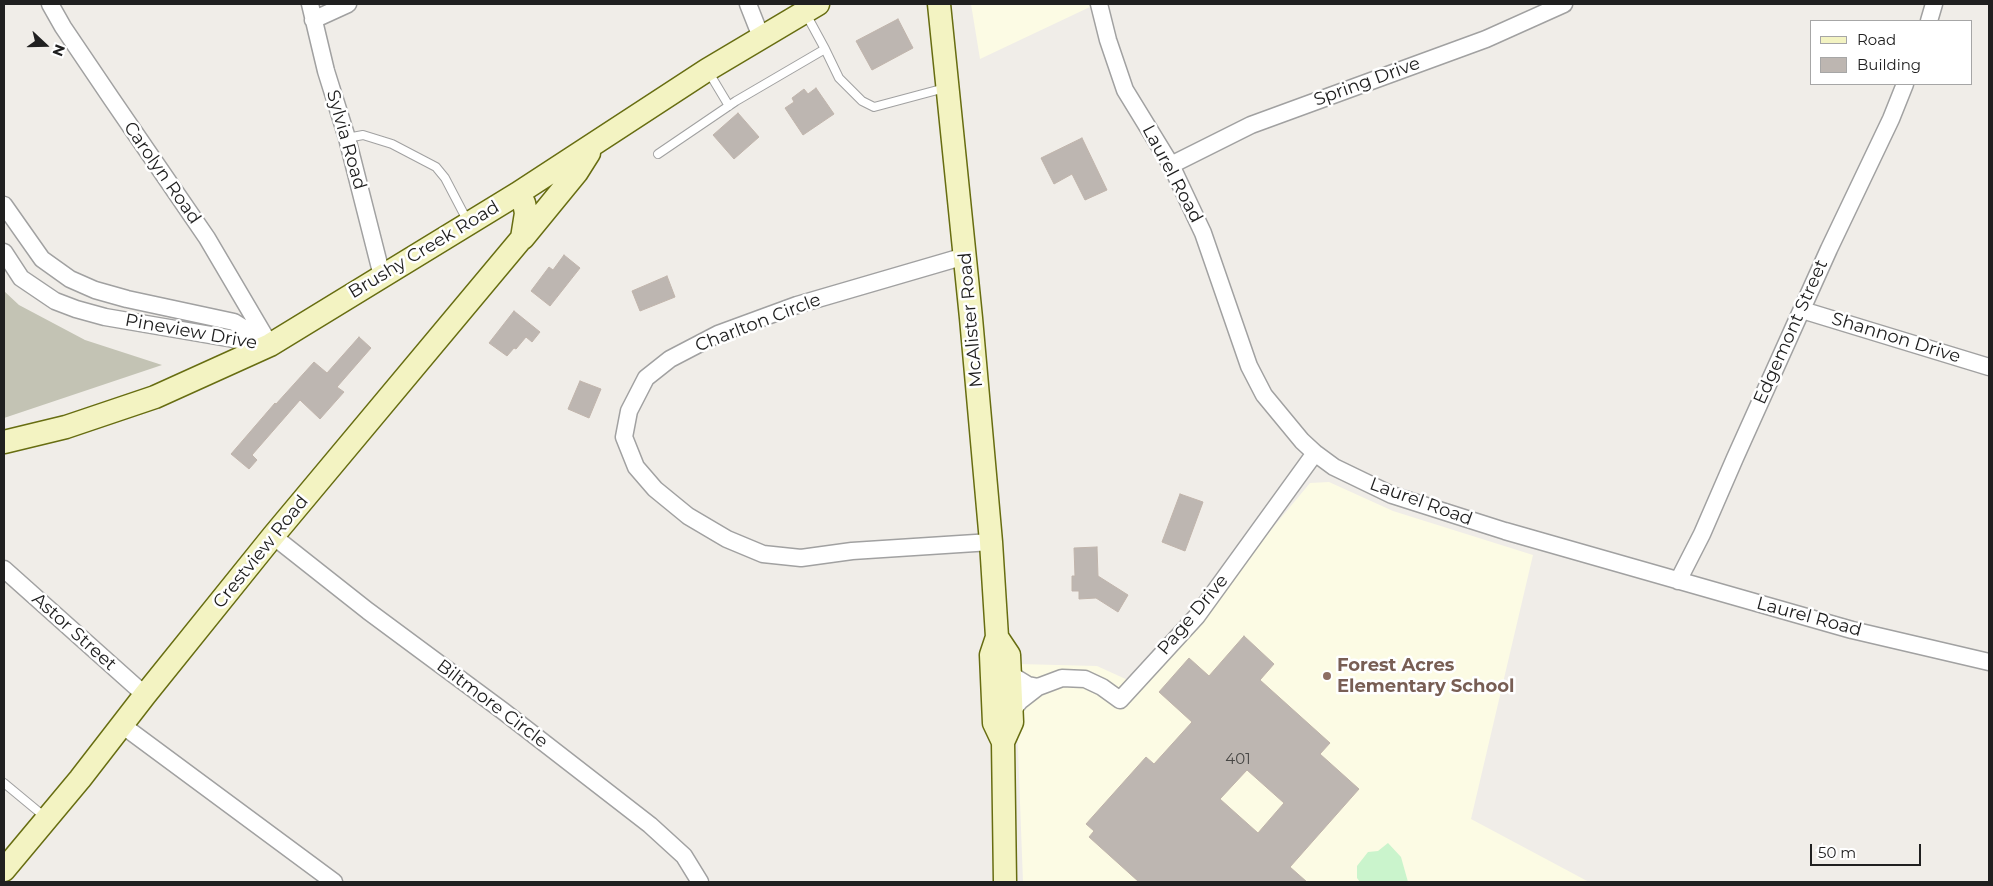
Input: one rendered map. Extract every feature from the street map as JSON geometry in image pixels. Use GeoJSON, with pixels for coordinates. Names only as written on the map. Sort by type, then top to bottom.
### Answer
{"type":"FeatureCollection","features":[{"type":"Feature","properties":{"kind":"street","name":"Carolyn Road"},"geometry":{"type":"LineString","coordinates":[[50,4],[111,98],[207,238],[270,345]]}},
{"type":"Feature","properties":{"kind":"street"},"geometry":{"type":"LineString","coordinates":[[311,12],[348,4]]}},
{"type":"Feature","properties":{"kind":"street"},"geometry":{"type":"LineString","coordinates":[[748,4],[761,38]]}},
{"type":"Feature","properties":{"kind":"street","name":"McAlister Road"},"geometry":{"type":"LineString","coordinates":[[939,4],[965,256],[991,542],[997,637],[990,655],[994,723],[1004,742]]}},
{"type":"Feature","properties":{"kind":"street","name":"Laurel Road"},"geometry":{"type":"LineString","coordinates":[[1100,4],[1108,40],[1125,90],[1171,165],[1203,233],[1249,366],[1264,395],[1302,442],[1315,454],[1334,466],[1392,495],[1505,531],[1852,630],[1989,662]]}},
{"type":"Feature","properties":{"kind":"street","name":"Spring Drive"},"geometry":{"type":"LineString","coordinates":[[1171,165],[1251,125],[1486,39],[1564,4]]}},
{"type":"Feature","properties":{"kind":"street"},"geometry":{"type":"LineString","coordinates":[[1929,20],[1934,4]]}},
{"type":"Feature","properties":{"kind":"street","name":"Brushy Creek Road"},"geometry":{"type":"LineString","coordinates":[[4,442],[66,427],[155,397],[270,345],[517,194],[707,70],[812,8]]}},
{"type":"Feature","properties":{"kind":"street","name":"Sylvia Road"},"geometry":{"type":"LineString","coordinates":[[311,12],[326,71],[347,138],[382,276]]}},
{"type":"Feature","properties":{"kind":"street","name":"Edgemont Street"},"geometry":{"type":"LineString","coordinates":[[1678,581],[1702,534],[1802,310],[1891,119],[1905,85]]}},
{"type":"Feature","properties":{"kind":"street","name":"Crestview Road"},"geometry":{"type":"LineString","coordinates":[[4,870],[273,536],[577,172],[594,145]]}},
{"type":"Feature","properties":{"kind":"street"},"geometry":{"type":"LineString","coordinates":[[517,194],[524,203],[526,212],[522,238]]}},
{"type":"Feature","properties":{"kind":"street","name":"Pineview Drive"},"geometry":{"type":"LineString","coordinates":[[4,205],[42,259],[70,279],[96,290],[127,299],[234,322],[270,345]]}},
{"type":"Feature","properties":{"kind":"street","name":"Pineview Drive"},"geometry":{"type":"LineString","coordinates":[[4,252],[21,278],[55,301],[105,317],[217,338],[270,345]]}},
{"type":"Feature","properties":{"kind":"street","name":"Charlton Circle"},"geometry":{"type":"LineString","coordinates":[[965,256],[797,305],[718,334],[670,359],[646,378],[629,411],[624,438],[636,466],[655,489],[696,521],[727,539],[763,554],[801,558],[852,551],[991,542]]}},
{"type":"Feature","properties":{"kind":"street","name":"Shannon Drive"},"geometry":{"type":"LineString","coordinates":[[1802,310],[1989,367]]}},
{"type":"Feature","properties":{"kind":"street","name":"Page Drive"},"geometry":{"type":"LineString","coordinates":[[1012,712],[1020,701],[1038,687],[1062,678],[1085,679],[1102,687],[1120,700],[1197,616],[1315,454]]}},
{"type":"Feature","properties":{"kind":"street","name":"Biltmore Circle"},"geometry":{"type":"LineString","coordinates":[[273,536],[368,611],[503,711],[650,825],[684,856],[700,882]]}},
{"type":"Feature","properties":{"kind":"street","name":"Astor Street"},"geometry":{"type":"LineString","coordinates":[[4,569],[145,695]]}},
{"type":"Feature","properties":{"kind":"street","name":"McAlister Road"},"geometry":{"type":"LineString","coordinates":[[997,637],[1009,655],[1012,712],[1012,722],[1004,742],[1005,882]]}},
{"type":"Feature","properties":{"kind":"street"},"geometry":{"type":"LineString","coordinates":[[1010,674],[1020,681],[1038,687]]}},
{"type":"Feature","properties":{"kind":"street"},"geometry":{"type":"LineString","coordinates":[[122,725],[334,882]]}},
{"type":"Feature","properties":{"kind":"lane"},"geometry":{"type":"LineString","coordinates":[[812,8],[825,50],[839,78],[862,102],[874,107],[947,87]]}},
{"type":"Feature","properties":{"kind":"lane"},"geometry":{"type":"LineString","coordinates":[[658,154],[728,106],[825,50]]}},
{"type":"Feature","properties":{"kind":"lane"},"geometry":{"type":"LineString","coordinates":[[707,70],[728,106]]}},
{"type":"Feature","properties":{"kind":"lane"},"geometry":{"type":"LineString","coordinates":[[347,138],[363,135],[392,144],[436,167],[445,178],[468,224]]}},
{"type":"Feature","properties":{"kind":"lane"},"geometry":{"type":"LineString","coordinates":[[4,783],[47,819]]}},
{"type":"Feature","properties":{"kind":"shaded area"},"geometry":{"type":"Polygon","coordinates":[[[971,4],[1092,4],[1092,6],[980,59],[971,4]]]}},
{"type":"Feature","properties":{"kind":"shaded area"},"geometry":{"type":"Polygon","coordinates":[[[4,291],[19,305],[85,340],[162,365],[4,418],[4,291]]]}},
{"type":"Feature","properties":{"kind":"shaded area","name":"Forest Acres Elementary School"},"geometry":{"type":"Polygon","coordinates":[[[1329,482],[1393,511],[1533,555],[1471,819],[1589,882],[1023,882],[1016,696],[1018,664],[1097,666],[1141,686],[1310,483],[1329,482]]]}},
{"type":"Feature","properties":{"kind":"green space"},"geometry":{"type":"Polygon","coordinates":[[[1388,843],[1401,857],[1408,882],[1360,882],[1357,878],[1357,866],[1368,852],[1378,851],[1388,843]]]}},
{"type":"Feature","properties":{"kind":"building"},"geometry":{"type":"Polygon","coordinates":[[[898,19],[913,48],[872,70],[856,41],[898,19]]]}},
{"type":"Feature","properties":{"kind":"building"},"geometry":{"type":"Polygon","coordinates":[[[816,88],[834,114],[803,135],[785,108],[794,102],[792,98],[804,89],[808,94],[816,88]]]}},
{"type":"Feature","properties":{"kind":"building"},"geometry":{"type":"Polygon","coordinates":[[[738,113],[759,137],[734,159],[713,135],[738,113]]]}},
{"type":"Feature","properties":{"kind":"building"},"geometry":{"type":"Polygon","coordinates":[[[1082,138],[1107,190],[1085,200],[1072,174],[1054,184],[1041,158],[1082,138]]]}},
{"type":"Feature","properties":{"kind":"building"},"geometry":{"type":"Polygon","coordinates":[[[564,255],[580,268],[550,306],[531,291],[549,267],[553,270],[564,255]]]}},
{"type":"Feature","properties":{"kind":"building"},"geometry":{"type":"Polygon","coordinates":[[[667,276],[675,297],[640,311],[632,291],[667,276]]]}},
{"type":"Feature","properties":{"kind":"building"},"geometry":{"type":"Polygon","coordinates":[[[514,311],[540,332],[532,342],[526,337],[507,356],[489,343],[514,311]]]}},
{"type":"Feature","properties":{"kind":"building"},"geometry":{"type":"Polygon","coordinates":[[[359,337],[371,348],[337,387],[344,392],[320,419],[300,400],[252,455],[257,460],[249,469],[231,454],[314,362],[327,373],[359,337]]]}},
{"type":"Feature","properties":{"kind":"building"},"geometry":{"type":"Polygon","coordinates":[[[580,381],[601,389],[589,418],[568,409],[580,381]]]}},
{"type":"Feature","properties":{"kind":"building"},"geometry":{"type":"Polygon","coordinates":[[[1180,494],[1203,502],[1185,551],[1162,542],[1180,494]]]}},
{"type":"Feature","properties":{"kind":"building"},"geometry":{"type":"Polygon","coordinates":[[[1097,547],[1098,576],[1128,595],[1118,612],[1096,598],[1079,599],[1079,591],[1072,591],[1072,576],[1075,576],[1074,548],[1097,547]]]}},
{"type":"Feature","properties":{"kind":"building"},"geometry":{"type":"Polygon","coordinates":[[[1244,636],[1274,664],[1260,680],[1330,743],[1320,754],[1359,789],[1290,867],[1307,882],[1139,882],[1089,837],[1094,831],[1086,824],[1146,757],[1154,764],[1192,722],[1159,692],[1189,658],[1209,676],[1244,636]],[[1247,770],[1220,799],[1258,833],[1284,803],[1247,770]]]}},
{"type":"Feature","properties":{"kind":"place","name":"Forest Acres Elementary School"},"geometry":{"type":"Point","coordinates":[1327,676]}}]}
